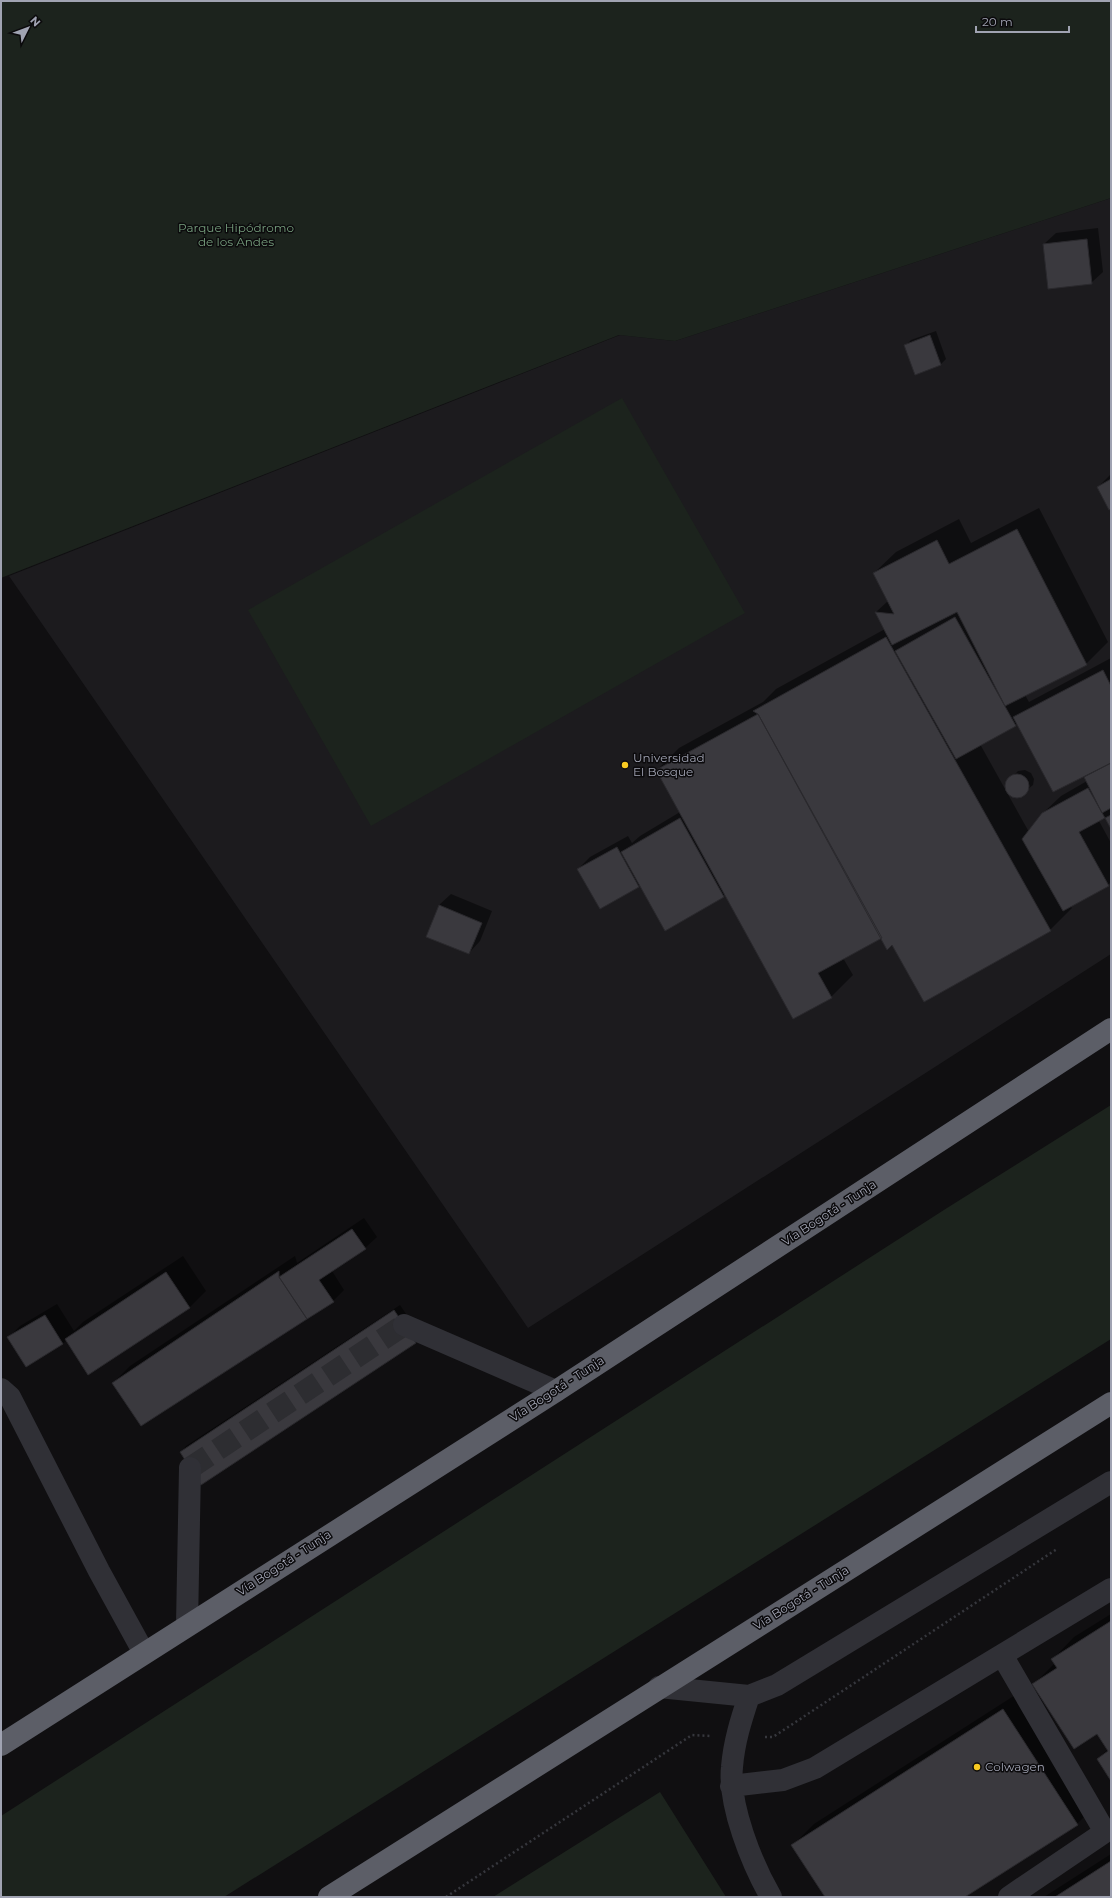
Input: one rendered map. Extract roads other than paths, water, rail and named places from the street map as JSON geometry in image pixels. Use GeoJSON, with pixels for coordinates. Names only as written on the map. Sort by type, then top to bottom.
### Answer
{"type":"FeatureCollection","features":[{"type":"Feature","properties":{"kind":"highway","name":"Vía Bogotá - Tunja"},"geometry":{"type":"LineString","coordinates":[[1,1745],[556,1391],[1111,1029]]}},
{"type":"Feature","properties":{"kind":"highway","name":"Vía Bogotá - Tunja"},"geometry":{"type":"LineString","coordinates":[[329,1897],[659,1687],[1111,1403]]}},
{"type":"Feature","properties":{"kind":"lane"},"geometry":{"type":"LineString","coordinates":[[404,1325],[556,1391]]}},
{"type":"Feature","properties":{"kind":"lane"},"geometry":{"type":"LineString","coordinates":[[1,1389],[10,1397],[98,1571],[144,1653]]}},
{"type":"Feature","properties":{"kind":"lane"},"geometry":{"type":"LineString","coordinates":[[187,1625],[190,1468]]}},
{"type":"Feature","properties":{"kind":"lane"},"geometry":{"type":"LineString","coordinates":[[659,1687],[749,1696],[777,1685],[1111,1482]]}},
{"type":"Feature","properties":{"kind":"lane"},"geometry":{"type":"LineString","coordinates":[[731,1786],[783,1780],[815,1768],[1111,1589]]}},
{"type":"Feature","properties":{"kind":"lane"},"geometry":{"type":"LineString","coordinates":[[1002,1655],[1105,1832],[1010,1897]]}},
{"type":"Feature","properties":{"kind":"lane"},"geometry":{"type":"LineString","coordinates":[[749,1696],[736,1736],[731,1786],[739,1819],[758,1874],[771,1897]]}},
{"type":"Feature","properties":{"kind":"tunnel"},"geometry":{"type":"LineString","coordinates":[[190,1468],[404,1325]]}},
{"type":"Feature","properties":{"kind":"place","name":"Universidad El Bosque"},"geometry":{"type":"Point","coordinates":[625,765]}},
{"type":"Feature","properties":{"kind":"place","name":"Colwagen"},"geometry":{"type":"Point","coordinates":[977,1767]}},
{"type":"Feature","properties":{"kind":"park label","name":"Parque Hipódromo de los Andes"},"geometry":{"type":"Point","coordinates":[236,235]}}]}
